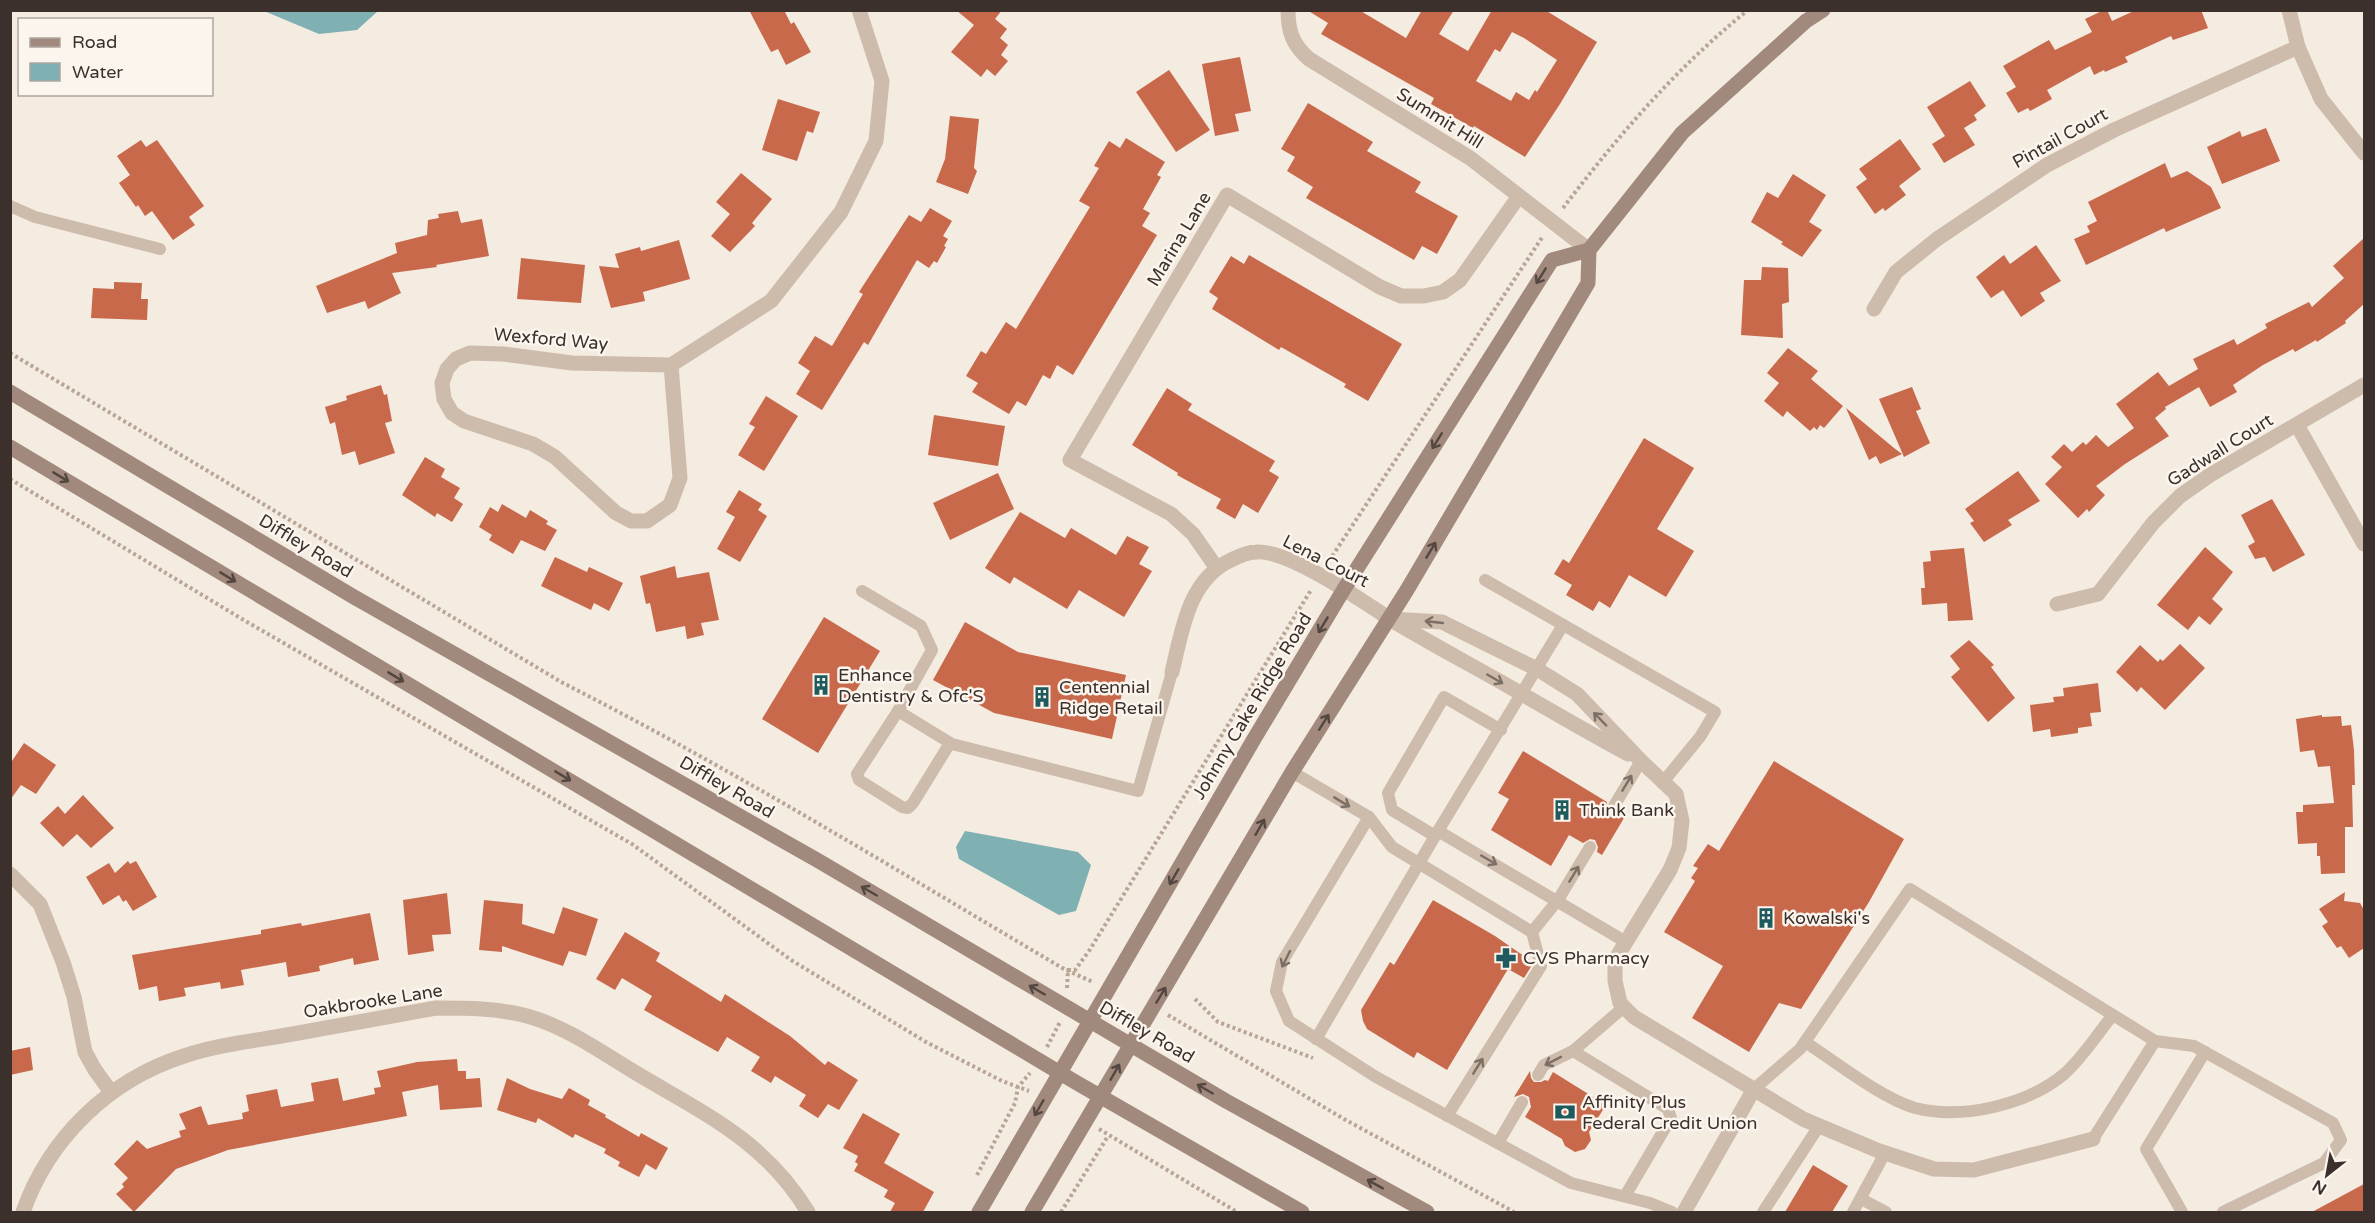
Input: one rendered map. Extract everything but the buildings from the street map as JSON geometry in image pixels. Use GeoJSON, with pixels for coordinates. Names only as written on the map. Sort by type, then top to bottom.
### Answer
{"type":"FeatureCollection","features":[{"type":"Feature","properties":{"kind":"main road"},"geometry":{"type":"LineString","coordinates":[[1032,1212],[1292,772],[1390,618],[1588,283],[1589,250],[1682,133],[1806,21],[1823,10]]}},
{"type":"Feature","properties":{"kind":"main road","name":"Johnny Cake Ridge Road"},"geometry":{"type":"LineString","coordinates":[[979,1212],[1254,739],[1344,589],[1552,260],[1589,250]]}},
{"type":"Feature","properties":{"kind":"main road","name":"Diffley Road"},"geometry":{"type":"LineString","coordinates":[[10,392],[354,597],[817,860],[1226,1101],[1427,1212]]}},
{"type":"Feature","properties":{"kind":"main road"},"geometry":{"type":"LineString","coordinates":[[10,447],[1060,1072],[1302,1212]]}},
{"type":"Feature","properties":{"kind":"street"},"geometry":{"type":"LineString","coordinates":[[671,365],[771,301],[841,212],[876,141],[882,81],[859,10]]}},
{"type":"Feature","properties":{"kind":"street","name":"Summit Hill"},"geometry":{"type":"LineString","coordinates":[[1288,10],[1291,37],[1299,50],[1309,59],[1470,159],[1589,250]]}},
{"type":"Feature","properties":{"kind":"street"},"geometry":{"type":"LineString","coordinates":[[2289,10],[2298,47],[2321,99],[2364,153]]}},
{"type":"Feature","properties":{"kind":"street","name":"Pintail Court"},"geometry":{"type":"LineString","coordinates":[[1874,309],[1896,272],[1936,239],[2048,165],[2114,130],[2298,47]]}},
{"type":"Feature","properties":{"kind":"street","name":"Marina Lane"},"geometry":{"type":"LineString","coordinates":[[1216,567],[1193,534],[1171,514],[1070,460],[1227,195],[1380,287],[1401,296],[1424,296],[1443,291],[1460,280],[1519,196]]}},
{"type":"Feature","properties":{"kind":"street","name":"Wexford Way"},"geometry":{"type":"LineString","coordinates":[[470,353],[503,354],[572,363],[671,365],[680,478],[670,505],[647,521],[631,521],[616,513],[555,457],[533,444],[464,421],[452,413],[444,399],[442,383],[447,369],[456,359],[470,353]]}},
{"type":"Feature","properties":{"kind":"street","name":"Gadwall Court"},"geometry":{"type":"LineString","coordinates":[[2057,604],[2098,594],[2152,523],[2180,495],[2364,385]]}},
{"type":"Feature","properties":{"kind":"street"},"geometry":{"type":"LineString","coordinates":[[2297,425],[2364,544]]}},
{"type":"Feature","properties":{"kind":"street","name":"Lena Court"},"geometry":{"type":"LineString","coordinates":[[1172,672],[1186,618],[1196,592],[1216,567],[1241,555],[1258,551],[1284,558],[1344,589],[1563,719],[1641,761]]}},
{"type":"Feature","properties":{"kind":"street"},"geometry":{"type":"LineString","coordinates":[[1390,618],[1442,621],[1537,669],[1577,694],[1676,794],[1682,821],[1679,848],[1670,870],[1615,960],[1615,981],[1620,1003],[1634,1017],[1803,1119],[1885,1153],[1934,1169],[1974,1170],[2093,1139]]}},
{"type":"Feature","properties":{"kind":"street"},"geometry":{"type":"LineString","coordinates":[[10,874],[40,904],[74,997],[85,1052],[111,1092]]}},
{"type":"Feature","properties":{"kind":"street","name":"Oakbrooke Lane"},"geometry":{"type":"LineString","coordinates":[[23,1212],[36,1182],[56,1148],[81,1119],[111,1092],[160,1064],[214,1048],[436,1008],[481,1008],[525,1016],[568,1032],[733,1130],[772,1164],[794,1190],[808,1212]]}},
{"type":"Feature","properties":{"kind":"street"},"geometry":{"type":"LineString","coordinates":[[1684,1212],[1754,1089]]}},
{"type":"Feature","properties":{"kind":"lane"},"geometry":{"type":"LineString","coordinates":[[10,206],[35,217],[160,249]]}},
{"type":"Feature","properties":{"kind":"lane"},"geometry":{"type":"LineString","coordinates":[[1485,580],[1715,712],[1700,737],[1663,782]]}},
{"type":"Feature","properties":{"kind":"lane"},"geometry":{"type":"LineString","coordinates":[[862,591],[921,626],[932,650],[857,774],[859,780],[902,807],[908,808],[950,743]]}},
{"type":"Feature","properties":{"kind":"lane"},"geometry":{"type":"LineString","coordinates":[[1316,1039],[1563,625]]}},
{"type":"Feature","properties":{"kind":"lane"},"geometry":{"type":"LineString","coordinates":[[897,711],[950,743],[1138,791],[1172,672]]}},
{"type":"Feature","properties":{"kind":"lane"},"geometry":{"type":"LineString","coordinates":[[1500,730],[1444,698],[1388,793],[1392,810],[1558,900],[1626,942]]}},
{"type":"Feature","properties":{"kind":"lane"},"geometry":{"type":"LineString","coordinates":[[1614,806],[1641,761]]}},
{"type":"Feature","properties":{"kind":"lane"},"geometry":{"type":"LineString","coordinates":[[1292,772],[1369,818],[1392,847],[1532,932],[1541,966],[1447,1116]]}},
{"type":"Feature","properties":{"kind":"lane"},"geometry":{"type":"LineString","coordinates":[[1369,818],[1282,962],[1276,991],[1289,1021],[1376,1077],[1571,1183],[1650,1203],[1672,1212]]}},
{"type":"Feature","properties":{"kind":"lane"},"geometry":{"type":"LineString","coordinates":[[1532,932],[1558,900],[1590,848]]}},
{"type":"Feature","properties":{"kind":"lane"},"geometry":{"type":"LineString","coordinates":[[1754,1089],[1800,1049],[1910,889],[2155,1041],[2194,1046],[2333,1123],[2341,1140],[2324,1163],[2223,1212]]}},
{"type":"Feature","properties":{"kind":"lane"},"geometry":{"type":"LineString","coordinates":[[1538,1076],[1544,1065],[1573,1051],[1624,1007]]}},
{"type":"Feature","properties":{"kind":"lane"},"geometry":{"type":"LineString","coordinates":[[1805,1042],[1875,1088],[1915,1107],[1946,1111],[1997,1108],[2038,1092],[2065,1073],[2113,1015]]}},
{"type":"Feature","properties":{"kind":"lane"},"geometry":{"type":"LineString","coordinates":[[2093,1139],[2155,1041]]}},
{"type":"Feature","properties":{"kind":"lane"},"geometry":{"type":"LineString","coordinates":[[1573,1051],[1668,1109],[1671,1118],[1625,1196]]}},
{"type":"Feature","properties":{"kind":"lane"},"geometry":{"type":"LineString","coordinates":[[2182,1212],[2146,1149],[2205,1053]]}},
{"type":"Feature","properties":{"kind":"lane"},"geometry":{"type":"LineString","coordinates":[[1498,1143],[1522,1102]]}},
{"type":"Feature","properties":{"kind":"lane"},"geometry":{"type":"LineString","coordinates":[[1763,1212],[1819,1126]]}},
{"type":"Feature","properties":{"kind":"lane"},"geometry":{"type":"LineString","coordinates":[[1853,1212],[1885,1153]]}},
{"type":"Feature","properties":{"kind":"lane"},"geometry":{"type":"LineString","coordinates":[[1861,1198],[1886,1212]]}},
{"type":"Feature","properties":{"kind":"path"},"geometry":{"type":"LineString","coordinates":[[10,353],[563,683],[749,783],[1068,970],[1108,989]]}},
{"type":"Feature","properties":{"kind":"path"},"geometry":{"type":"LineString","coordinates":[[10,479],[247,622],[632,844],[791,960],[926,1042],[1002,1081],[1044,1099]]}},
{"type":"Feature","properties":{"kind":"path"},"geometry":{"type":"LineString","coordinates":[[973,1182],[1015,1102],[1018,1087],[1040,1060],[1059,1026],[1065,1006],[1068,970]]}},
{"type":"Feature","properties":{"kind":"path"},"geometry":{"type":"LineString","coordinates":[[1195,999],[1218,1022],[1317,1061]]}},
{"type":"Feature","properties":{"kind":"path"},"geometry":{"type":"LineString","coordinates":[[1154,1008],[1184,1023],[1344,1119],[1514,1212]]}},
{"type":"Feature","properties":{"kind":"path"},"geometry":{"type":"LineString","coordinates":[[1086,1121],[1237,1212]]}},
{"type":"Feature","properties":{"kind":"path"},"geometry":{"type":"LineString","coordinates":[[1061,1212],[1108,1136]]}},
{"type":"Feature","properties":{"kind":"water"},"geometry":{"type":"Polygon","coordinates":[[[264,11],[378,11],[357,30],[319,34],[264,11]]]}},
{"type":"Feature","properties":{"kind":"water"},"geometry":{"type":"Polygon","coordinates":[[[965,831],[1078,852],[1091,865],[1076,911],[1059,915],[959,859],[956,847],[965,831]]]}},
{"type":"Feature","properties":{"kind":"place","name":"Enhance Dentistry & Ofc'S"},"geometry":{"type":"Point","coordinates":[821,685]}},
{"type":"Feature","properties":{"kind":"place","name":"Centennial Ridge Retail"},"geometry":{"type":"Point","coordinates":[1042,697]}},
{"type":"Feature","properties":{"kind":"place","name":"Think Bank"},"geometry":{"type":"Point","coordinates":[1562,810]}},
{"type":"Feature","properties":{"kind":"place","name":"Kowalski's"},"geometry":{"type":"Point","coordinates":[1766,918]}},
{"type":"Feature","properties":{"kind":"place","name":"CVS Pharmacy"},"geometry":{"type":"Point","coordinates":[1506,958]}},
{"type":"Feature","properties":{"kind":"place","name":"Affinity Plus Federal Credit Union"},"geometry":{"type":"Point","coordinates":[1565,1112]}}]}
